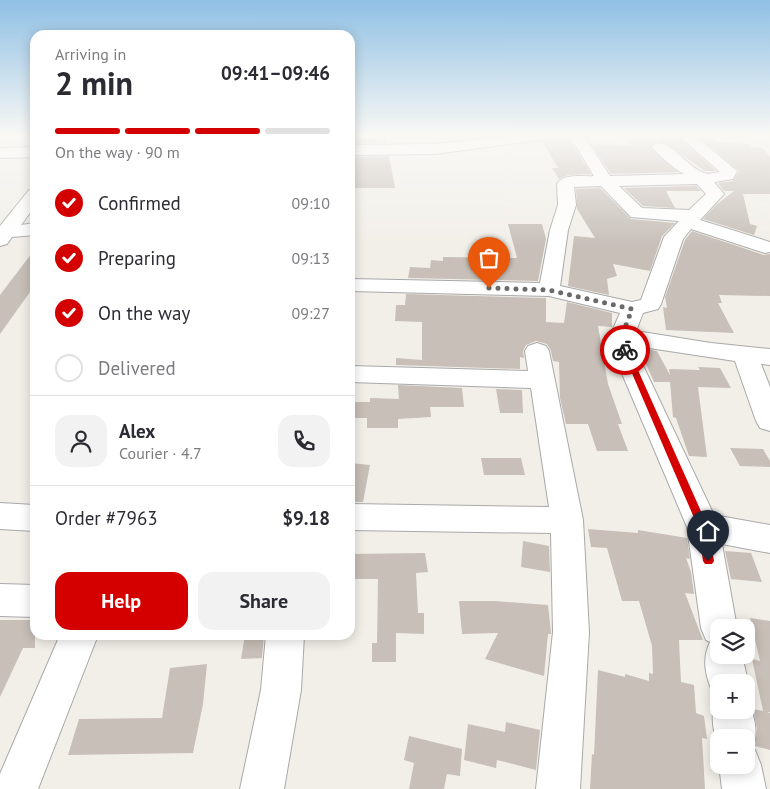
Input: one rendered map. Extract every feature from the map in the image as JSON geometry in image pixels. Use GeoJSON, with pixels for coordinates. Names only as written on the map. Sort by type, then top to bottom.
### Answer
{"type":"FeatureCollection","features":[{"type":"Feature","properties":{"kind":"street"},"geometry":{"type":"LineString","coordinates":[[600,173],[605,181],[637,213],[691,219],[765,247]]}},
{"type":"Feature","properties":{"kind":"street"},"geometry":{"type":"LineString","coordinates":[[355,285],[549,290],[632,309],[650,304],[674,237],[715,194],[702,179],[693,173]]}},
{"type":"Feature","properties":{"kind":"street"},"geometry":{"type":"LineString","coordinates":[[549,290],[559,230],[567,205],[565,184],[568,182],[702,179],[727,176],[729,173]]}},
{"type":"Feature","properties":{"kind":"street"},"geometry":{"type":"LineString","coordinates":[[2,234],[30,200]]}},
{"type":"Feature","properties":{"kind":"street"},"geometry":{"type":"LineString","coordinates":[[2,234],[30,229]]}},
{"type":"Feature","properties":{"kind":"street"},"geometry":{"type":"LineString","coordinates":[[632,309],[622,336],[627,357],[703,527],[718,619]]}},
{"type":"Feature","properties":{"kind":"street"},"geometry":{"type":"LineString","coordinates":[[622,336],[758,356],[770,421]]}},
{"type":"Feature","properties":{"kind":"street"},"geometry":{"type":"LineString","coordinates":[[355,374],[539,365],[567,520],[571,632],[558,789]]}},
{"type":"Feature","properties":{"kind":"street"},"geometry":{"type":"LineString","coordinates":[[0,516],[30,518]]}},
{"type":"Feature","properties":{"kind":"street"},"geometry":{"type":"LineString","coordinates":[[355,517],[567,520]]}},
{"type":"Feature","properties":{"kind":"street"},"geometry":{"type":"LineString","coordinates":[[703,527],[770,539]]}},
{"type":"Feature","properties":{"kind":"street"},"geometry":{"type":"LineString","coordinates":[[0,600],[30,601]]}},
{"type":"Feature","properties":{"kind":"street"},"geometry":{"type":"LineString","coordinates":[[16,789],[77,640]]}},
{"type":"Feature","properties":{"kind":"street"},"geometry":{"type":"LineString","coordinates":[[262,789],[281,690],[285,640]]}},
{"type":"Feature","properties":{"kind":"street"},"geometry":{"type":"LineString","coordinates":[[742,774],[744,789]]}},
{"type":"Feature","properties":{"kind":"building"},"geometry":{"type":"Polygon","coordinates":[[[355,173],[392,173],[395,188],[355,188],[355,173]]]}},
{"type":"Feature","properties":{"kind":"building"},"geometry":{"type":"Polygon","coordinates":[[[555,173],[591,174],[568,175],[559,179],[555,173]]]}},
{"type":"Feature","properties":{"kind":"building"},"geometry":{"type":"Polygon","coordinates":[[[610,173],[651,173],[611,174],[610,173]]]}},
{"type":"Feature","properties":{"kind":"building"},"geometry":{"type":"Polygon","coordinates":[[[738,173],[770,173],[770,194],[743,194],[750,224],[757,226],[754,235],[703,219],[716,205],[734,191],[724,191],[718,183],[733,181],[738,173]]]}},
{"type":"Feature","properties":{"kind":"building"},"geometry":{"type":"Polygon","coordinates":[[[696,186],[701,191],[666,191],[675,208],[643,206],[624,188],[696,186]]]}},
{"type":"Feature","properties":{"kind":"building"},"geometry":{"type":"Polygon","coordinates":[[[600,188],[631,219],[675,223],[662,236],[650,271],[613,264],[617,276],[607,279],[609,295],[568,286],[574,236],[595,238],[577,209],[576,189],[600,188]]]}},
{"type":"Feature","properties":{"kind":"building"},"geometry":{"type":"Polygon","coordinates":[[[508,224],[542,224],[546,239],[538,281],[408,278],[410,267],[430,268],[431,260],[443,261],[443,257],[517,258],[508,224]]]}},
{"type":"Feature","properties":{"kind":"building"},"geometry":{"type":"Polygon","coordinates":[[[692,231],[764,255],[770,254],[770,296],[719,295],[722,303],[718,303],[734,333],[666,330],[663,307],[667,308],[665,297],[685,240],[692,231]]]}},
{"type":"Feature","properties":{"kind":"building"},"geometry":{"type":"Polygon","coordinates":[[[30,256],[30,292],[0,334],[0,295],[30,256]]]}},
{"type":"Feature","properties":{"kind":"building"},"geometry":{"type":"Polygon","coordinates":[[[406,294],[546,298],[546,322],[564,323],[567,302],[612,313],[612,327],[598,326],[608,384],[622,424],[618,424],[628,451],[597,451],[588,424],[566,424],[560,398],[559,362],[553,361],[547,344],[536,341],[526,345],[523,351],[524,358],[520,357],[520,369],[396,365],[396,358],[422,360],[422,322],[395,321],[396,305],[405,305],[406,294]]]}},
{"type":"Feature","properties":{"kind":"building"},"geometry":{"type":"Polygon","coordinates":[[[639,348],[657,351],[670,375],[669,369],[700,370],[698,367],[720,368],[731,388],[698,387],[707,457],[689,456],[676,418],[673,417],[670,382],[654,382],[639,348]]]}},
{"type":"Feature","properties":{"kind":"building"},"geometry":{"type":"Polygon","coordinates":[[[398,385],[462,388],[464,407],[430,407],[431,417],[398,419],[398,428],[367,428],[367,418],[355,418],[355,402],[370,402],[370,398],[399,399],[398,385]]]}},
{"type":"Feature","properties":{"kind":"building"},"geometry":{"type":"Polygon","coordinates":[[[496,389],[522,390],[523,413],[500,413],[496,389]]]}},
{"type":"Feature","properties":{"kind":"building"},"geometry":{"type":"Polygon","coordinates":[[[730,448],[763,449],[770,461],[770,467],[740,466],[730,448]]]}},
{"type":"Feature","properties":{"kind":"building"},"geometry":{"type":"Polygon","coordinates":[[[481,458],[521,458],[525,475],[484,475],[481,458]]]}},
{"type":"Feature","properties":{"kind":"building"},"geometry":{"type":"Polygon","coordinates":[[[355,464],[370,465],[363,502],[355,502],[355,464]]]}},
{"type":"Feature","properties":{"kind":"building"},"geometry":{"type":"Polygon","coordinates":[[[588,529],[638,533],[638,530],[687,538],[690,559],[686,558],[691,572],[694,594],[685,593],[703,640],[679,640],[681,682],[694,685],[696,713],[704,716],[707,739],[702,738],[705,789],[590,789],[592,754],[594,755],[598,670],[625,677],[625,674],[649,681],[649,673],[653,674],[652,646],[639,601],[622,601],[607,548],[591,547],[588,529]]]}},
{"type":"Feature","properties":{"kind":"building"},"geometry":{"type":"Polygon","coordinates":[[[523,541],[549,546],[550,572],[521,567],[523,541]]]}},
{"type":"Feature","properties":{"kind":"building"},"geometry":{"type":"Polygon","coordinates":[[[725,551],[751,553],[762,582],[731,579],[725,551]]]}},
{"type":"Feature","properties":{"kind":"building"},"geometry":{"type":"Polygon","coordinates":[[[425,553],[428,572],[416,573],[418,613],[424,613],[424,634],[396,633],[396,662],[372,662],[372,643],[377,643],[378,579],[355,579],[355,554],[425,553]]]}},
{"type":"Feature","properties":{"kind":"building"},"geometry":{"type":"Polygon","coordinates":[[[459,601],[494,601],[548,605],[551,634],[548,634],[544,676],[485,659],[498,633],[462,634],[459,601]]]}},
{"type":"Feature","properties":{"kind":"building"},"geometry":{"type":"Polygon","coordinates":[[[750,618],[770,621],[770,712],[767,713],[770,713],[770,750],[755,746],[757,729],[755,709],[763,711],[753,664],[755,664],[755,660],[760,661],[755,640],[755,619],[750,618]]]}},
{"type":"Feature","properties":{"kind":"building"},"geometry":{"type":"Polygon","coordinates":[[[0,620],[30,620],[30,640],[35,640],[35,648],[23,648],[0,697],[0,620]]]}},
{"type":"Feature","properties":{"kind":"building"},"geometry":{"type":"Polygon","coordinates":[[[244,640],[264,640],[262,658],[241,659],[244,640]]]}},
{"type":"Feature","properties":{"kind":"building"},"geometry":{"type":"Polygon","coordinates":[[[207,664],[203,704],[193,753],[68,755],[79,719],[162,718],[170,668],[207,664]]]}},
{"type":"Feature","properties":{"kind":"building"},"geometry":{"type":"Polygon","coordinates":[[[506,722],[540,730],[536,770],[497,760],[496,768],[464,760],[468,724],[505,732],[506,722]]]}},
{"type":"Feature","properties":{"kind":"building"},"geometry":{"type":"Polygon","coordinates":[[[409,736],[462,749],[460,776],[447,774],[444,789],[409,789],[414,763],[404,760],[409,736]]]}},
{"type":"Feature","properties":{"kind":"way so far"},"geometry":{"type":"LineString","coordinates":[[489,288],[549,290],[632,309],[622,336],[625,350]]}},
{"type":"Feature","properties":{"kind":"route"},"geometry":{"type":"LineString","coordinates":[[625,350],[703,527],[708,561]]}}]}
